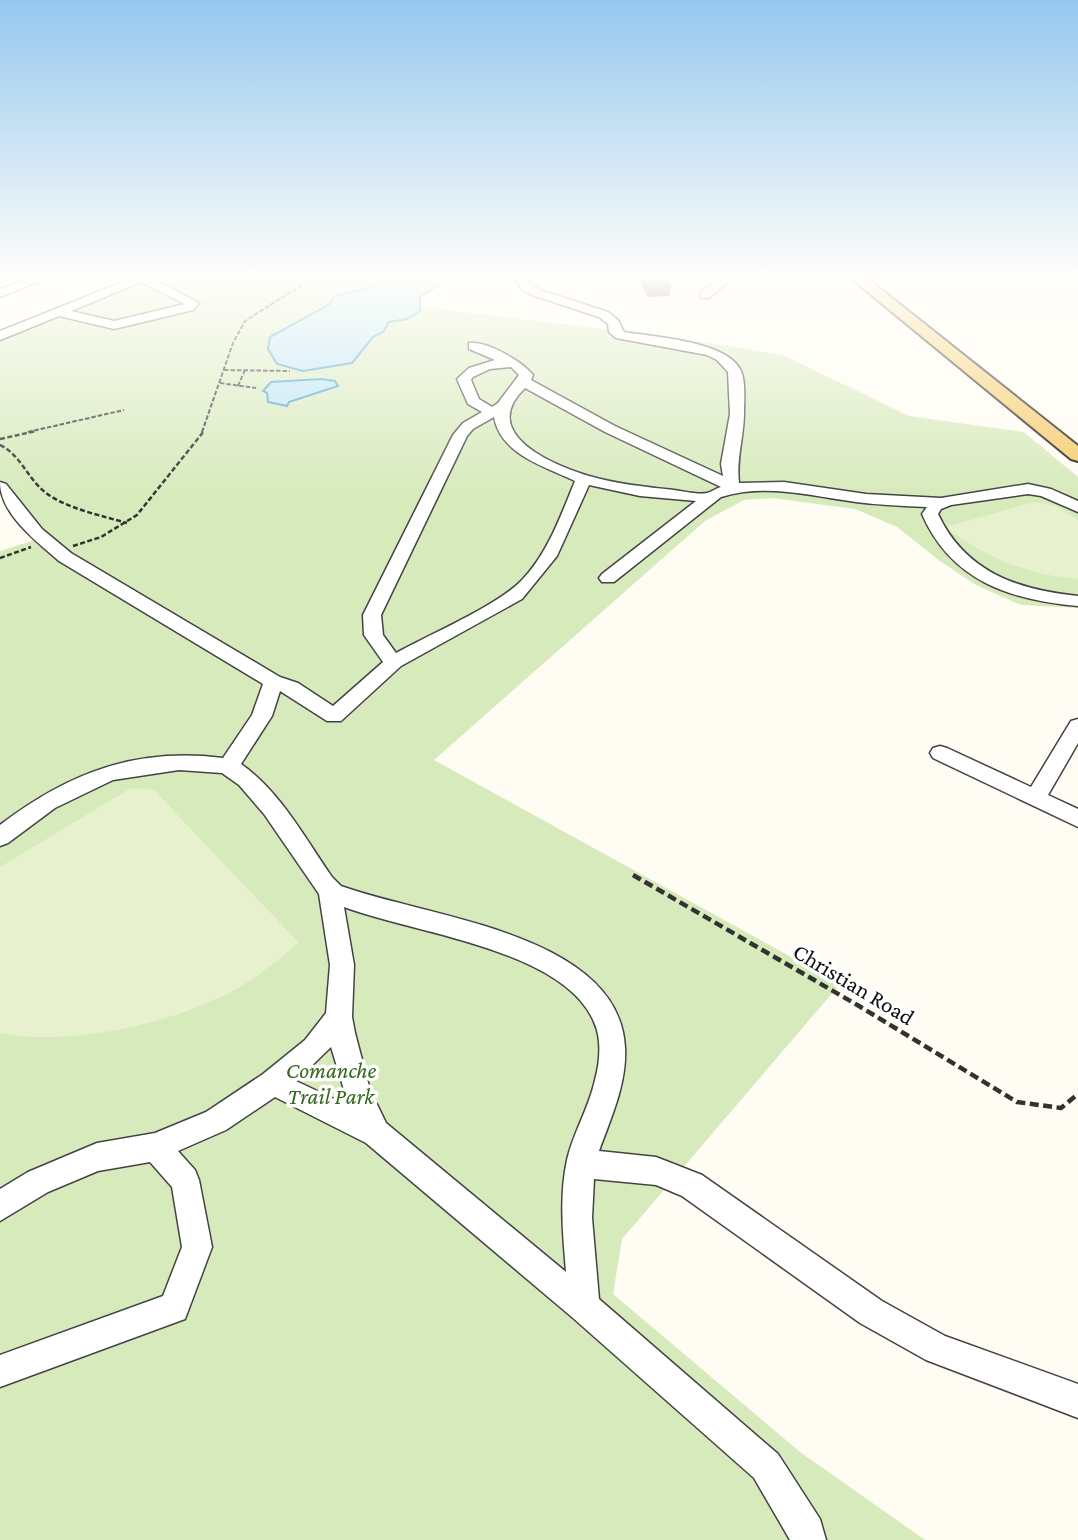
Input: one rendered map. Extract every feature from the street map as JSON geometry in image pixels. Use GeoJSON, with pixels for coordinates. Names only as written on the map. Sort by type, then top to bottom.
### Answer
{"type":"FeatureCollection","features":[{"type":"Feature","properties":{"kind":"main road"},"geometry":{"type":"LineString","coordinates":[[949,351],[1078,455]]}},
{"type":"Feature","properties":{"kind":"street"},"geometry":{"type":"LineString","coordinates":[[394,662],[377,644],[369,629],[372,615],[460,435],[468,426],[498,409],[524,382],[526,375],[523,370],[512,362],[486,351]]}},
{"type":"Feature","properties":{"kind":"street"},"geometry":{"type":"LineString","coordinates":[[705,351],[729,363],[735,370],[737,414],[729,464],[732,486]]}},
{"type":"Feature","properties":{"kind":"street"},"geometry":{"type":"LineString","coordinates":[[498,409],[473,401],[464,379],[473,371],[492,364],[512,362]]}},
{"type":"Feature","properties":{"kind":"street"},"geometry":{"type":"LineString","coordinates":[[524,382],[610,429],[732,486]]}},
{"type":"Feature","properties":{"kind":"street"},"geometry":{"type":"LineString","coordinates":[[498,409],[503,428],[525,453],[583,479],[640,492],[709,498]]}},
{"type":"Feature","properties":{"kind":"street"},"geometry":{"type":"LineString","coordinates":[[0,487],[36,532],[52,546],[273,682],[291,688],[334,716],[394,662],[516,595],[532,582],[560,536],[583,479]]}},
{"type":"Feature","properties":{"kind":"street"},"geometry":{"type":"LineString","coordinates":[[608,579],[709,498],[732,486],[756,485],[859,498],[943,503]]}},
{"type":"Feature","properties":{"kind":"street"},"geometry":{"type":"LineString","coordinates":[[1078,507],[1045,492],[1028,489],[943,503],[935,506],[930,514],[936,533],[946,546],[960,559],[991,579],[1020,592],[1051,600],[1078,601]]}},
{"type":"Feature","properties":{"kind":"street"},"geometry":{"type":"LineString","coordinates":[[229,766],[262,716],[273,682]]}},
{"type":"Feature","properties":{"kind":"street"},"geometry":{"type":"LineString","coordinates":[[1035,799],[1078,726]]}},
{"type":"Feature","properties":{"kind":"street"},"geometry":{"type":"LineString","coordinates":[[940,753],[1078,819]]}},
{"type":"Feature","properties":{"kind":"street"},"geometry":{"type":"LineString","coordinates":[[0,837],[47,802],[94,778],[144,766],[192,762],[229,766],[257,791],[284,824],[330,892],[342,965],[339,1017],[346,1059],[358,1101],[376,1133]]}},
{"type":"Feature","properties":{"kind":"street"},"geometry":{"type":"LineString","coordinates":[[330,892],[509,945],[584,983],[605,1014],[614,1045],[607,1093],[581,1163],[578,1223],[584,1307]]}},
{"type":"Feature","properties":{"kind":"street"},"geometry":{"type":"LineString","coordinates":[[0,1206],[38,1182],[97,1157],[155,1147],[216,1121],[273,1083],[314,1049],[339,1017]]}},
{"type":"Feature","properties":{"kind":"street"},"geometry":{"type":"LineString","coordinates":[[273,1083],[376,1133],[584,1307],[766,1466],[807,1532],[808,1540]]}},
{"type":"Feature","properties":{"kind":"street"},"geometry":{"type":"LineString","coordinates":[[0,1371],[174,1307],[197,1247],[185,1181],[155,1147]]}},
{"type":"Feature","properties":{"kind":"street"},"geometry":{"type":"LineString","coordinates":[[581,1163],[656,1171],[692,1185],[871,1312],[937,1349],[1078,1401]]}},
{"type":"Feature","properties":{"kind":"path"},"geometry":{"type":"LineString","coordinates":[[0,558],[101,537],[127,523],[150,500],[205,429],[230,351]]}},
{"type":"Feature","properties":{"kind":"path"},"geometry":{"type":"LineString","coordinates":[[224,370],[290,371]]}},
{"type":"Feature","properties":{"kind":"path"},"geometry":{"type":"LineString","coordinates":[[238,386],[245,370]]}},
{"type":"Feature","properties":{"kind":"path"},"geometry":{"type":"LineString","coordinates":[[220,383],[256,387]]}},
{"type":"Feature","properties":{"kind":"path"},"geometry":{"type":"LineString","coordinates":[[0,439],[124,410]]}},
{"type":"Feature","properties":{"kind":"path"},"geometry":{"type":"LineString","coordinates":[[0,445],[11,450],[45,493],[84,511],[127,523]]}},
{"type":"Feature","properties":{"kind":"path","name":"Christian Road"},"geometry":{"type":"LineString","coordinates":[[633,875],[859,1006],[1017,1102],[1061,1108],[1078,1094]]}},
{"type":"Feature","properties":{"kind":"green space","name":"Comanche Trail Park"},"geometry":{"type":"Polygon","coordinates":[[[0,351],[757,351],[783,355],[909,416],[1024,432],[1078,477],[1078,608],[1021,605],[976,585],[897,527],[855,509],[772,498],[744,500],[705,521],[434,760],[840,984],[622,1239],[613,1294],[800,1452],[925,1540],[0,1540],[0,551],[50,535],[0,480],[0,351]]]}},
{"type":"Feature","properties":{"kind":"green space"},"geometry":{"type":"Polygon","coordinates":[[[1034,502],[1056,506],[1078,520],[1078,579],[1042,574],[1008,563],[976,548],[946,527],[1034,502]]]}},
{"type":"Feature","properties":{"kind":"green space"},"geometry":{"type":"Polygon","coordinates":[[[131,788],[154,790],[299,943],[248,982],[223,996],[162,1019],[128,1028],[60,1037],[28,1037],[0,1033],[0,867],[131,788]]]}},
{"type":"Feature","properties":{"kind":"water"},"geometry":{"type":"Polygon","coordinates":[[[269,351],[362,351],[352,363],[303,371],[277,364],[269,351]]]}},
{"type":"Feature","properties":{"kind":"water"},"geometry":{"type":"Polygon","coordinates":[[[321,379],[335,381],[338,386],[289,402],[287,406],[268,402],[267,393],[263,391],[271,382],[321,379]]]}}]}
